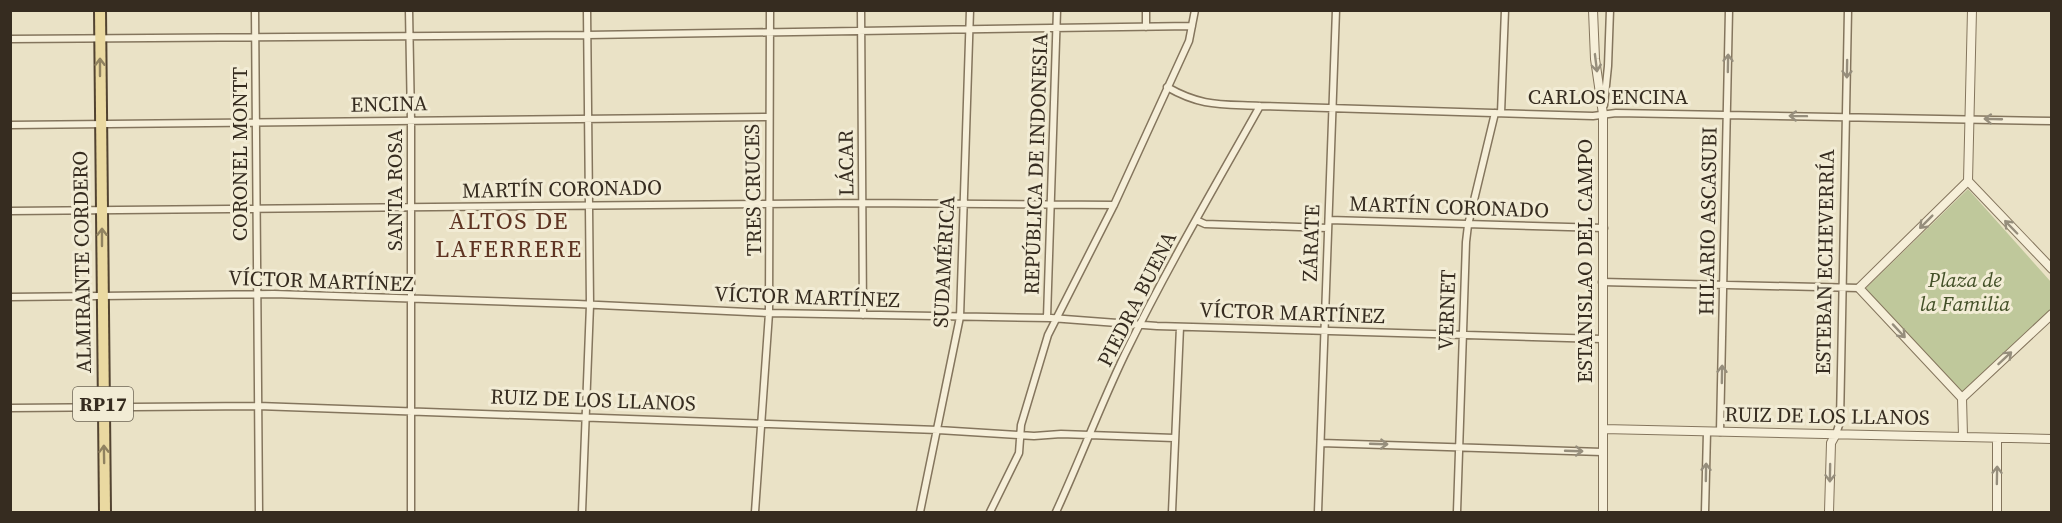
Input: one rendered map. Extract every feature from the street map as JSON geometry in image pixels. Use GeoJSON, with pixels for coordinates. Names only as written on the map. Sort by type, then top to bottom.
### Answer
{"type":"FeatureCollection","features":[{"type":"Feature","properties":{"kind":"main road","name":"ALMIRANTE CORDERO"},"geometry":{"type":"LineString","coordinates":[[100,10],[105,513]]}},
{"type":"Feature","properties":{"kind":"street","name":"CORONEL MONTT"},"geometry":{"type":"LineString","coordinates":[[255,10],[259,513]]}},
{"type":"Feature","properties":{"kind":"street","name":"SANTA ROSA"},"geometry":{"type":"LineString","coordinates":[[409,10],[412,300],[411,513]]}},
{"type":"Feature","properties":{"kind":"street"},"geometry":{"type":"LineString","coordinates":[[582,513],[590,304],[587,10]]}},
{"type":"Feature","properties":{"kind":"street","name":"TRES CRUCES"},"geometry":{"type":"LineString","coordinates":[[754,513],[769,313],[770,10]]}},
{"type":"Feature","properties":{"kind":"street","name":"LÁCAR"},"geometry":{"type":"LineString","coordinates":[[861,10],[863,315]]}},
{"type":"Feature","properties":{"kind":"street","name":"SUDAMÉRICA"},"geometry":{"type":"LineString","coordinates":[[920,513],[960,317],[970,10]]}},
{"type":"Feature","properties":{"kind":"street","name":"REPÚBLICA DE INDONESIA"},"geometry":{"type":"LineString","coordinates":[[1047,318],[1057,10]]}},
{"type":"Feature","properties":{"kind":"street"},"geometry":{"type":"LineString","coordinates":[[1146,10],[1146,27]]}},
{"type":"Feature","properties":{"kind":"street"},"geometry":{"type":"LineString","coordinates":[[990,513],[1019,453],[1023,419],[1048,335],[1114,205],[1188,41],[1195,10]]}},
{"type":"Feature","properties":{"kind":"street","name":"ZÁRATE"},"geometry":{"type":"LineString","coordinates":[[1318,513],[1336,10]]}},
{"type":"Feature","properties":{"kind":"street","name":"VERNET"},"geometry":{"type":"LineString","coordinates":[[1456,513],[1468,225],[1498,113],[1505,10]]}},
{"type":"Feature","properties":{"kind":"street","name":"ESTANISLAO DEL CAMPO"},"geometry":{"type":"LineString","coordinates":[[1593,10],[1595,59],[1603,114],[1603,513]]}},
{"type":"Feature","properties":{"kind":"street"},"geometry":{"type":"LineString","coordinates":[[1603,114],[1610,10]]}},
{"type":"Feature","properties":{"kind":"street","name":"HILARIO ASCASUBI"},"geometry":{"type":"LineString","coordinates":[[1720,432],[1729,10]]}},
{"type":"Feature","properties":{"kind":"street","name":"ESTEBAN ECHEVERRÍA"},"geometry":{"type":"LineString","coordinates":[[1829,513],[1831,443],[1840,422],[1848,10]]}},
{"type":"Feature","properties":{"kind":"street"},"geometry":{"type":"LineString","coordinates":[[1972,10],[1968,181],[2052,269]]}},
{"type":"Feature","properties":{"kind":"street"},"geometry":{"type":"LineString","coordinates":[[10,39],[587,35],[1192,26]]}},
{"type":"Feature","properties":{"kind":"street","name":"CARLOS ENCINA"},"geometry":{"type":"LineString","coordinates":[[1167,87],[1191,100],[1205,104],[1333,109],[1593,116],[1603,114],[1727,115],[2052,121]]}},
{"type":"Feature","properties":{"kind":"street","name":"PIEDRA BUENA"},"geometry":{"type":"LineString","coordinates":[[1056,513],[1107,393],[1140,325],[1260,106]]}},
{"type":"Feature","properties":{"kind":"street","name":"ENCINA"},"geometry":{"type":"LineString","coordinates":[[10,125],[769,117]]}},
{"type":"Feature","properties":{"kind":"street"},"geometry":{"type":"LineString","coordinates":[[1602,282],[1859,288],[1968,181]]}},
{"type":"Feature","properties":{"kind":"street","name":"MARTÍN CORONADO"},"geometry":{"type":"LineString","coordinates":[[10,211],[589,204],[964,202],[1114,205]]}},
{"type":"Feature","properties":{"kind":"street","name":"MARTÍN CORONADO"},"geometry":{"type":"LineString","coordinates":[[1196,220],[1205,224],[1328,228]]}},
{"type":"Feature","properties":{"kind":"street","name":"MARTÍN CORONADO"},"geometry":{"type":"LineString","coordinates":[[1329,220],[1604,228]]}},
{"type":"Feature","properties":{"kind":"street"},"geometry":{"type":"LineString","coordinates":[[1859,288],[1962,398],[1963,436]]}},
{"type":"Feature","properties":{"kind":"street","name":"VÍCTOR MARTÍNEZ"},"geometry":{"type":"LineString","coordinates":[[10,297],[257,294],[590,304],[769,313],[1057,318],[1180,327],[1602,339]]}},
{"type":"Feature","properties":{"kind":"street"},"geometry":{"type":"LineString","coordinates":[[1962,398],[2052,314]]}},
{"type":"Feature","properties":{"kind":"street"},"geometry":{"type":"LineString","coordinates":[[1172,513],[1180,327]]}},
{"type":"Feature","properties":{"kind":"street","name":"RUIZ DE LOS LLANOS"},"geometry":{"type":"LineString","coordinates":[[10,408],[258,406],[938,430],[1020,435],[1174,438]]}},
{"type":"Feature","properties":{"kind":"street","name":"RUIZ DE LOS LLANOS"},"geometry":{"type":"LineString","coordinates":[[1603,429],[2052,439]]}},
{"type":"Feature","properties":{"kind":"street"},"geometry":{"type":"LineString","coordinates":[[1705,513],[1707,432]]}},
{"type":"Feature","properties":{"kind":"street"},"geometry":{"type":"LineString","coordinates":[[1997,438],[1997,513]]}},
{"type":"Feature","properties":{"kind":"street"},"geometry":{"type":"LineString","coordinates":[[1321,443],[1602,452]]}},
{"type":"Feature","properties":{"kind":"green space","name":"Plaza de la Familia"},"geometry":{"type":"Polygon","coordinates":[[[1968,189],[2051,282],[2051,311],[1963,394],[1864,290],[1968,189]]]}},
{"type":"Feature","properties":{"kind":"district","name":"ALTOS DE LAFERRERE"},"geometry":{"type":"Point","coordinates":[509,235]}}]}
